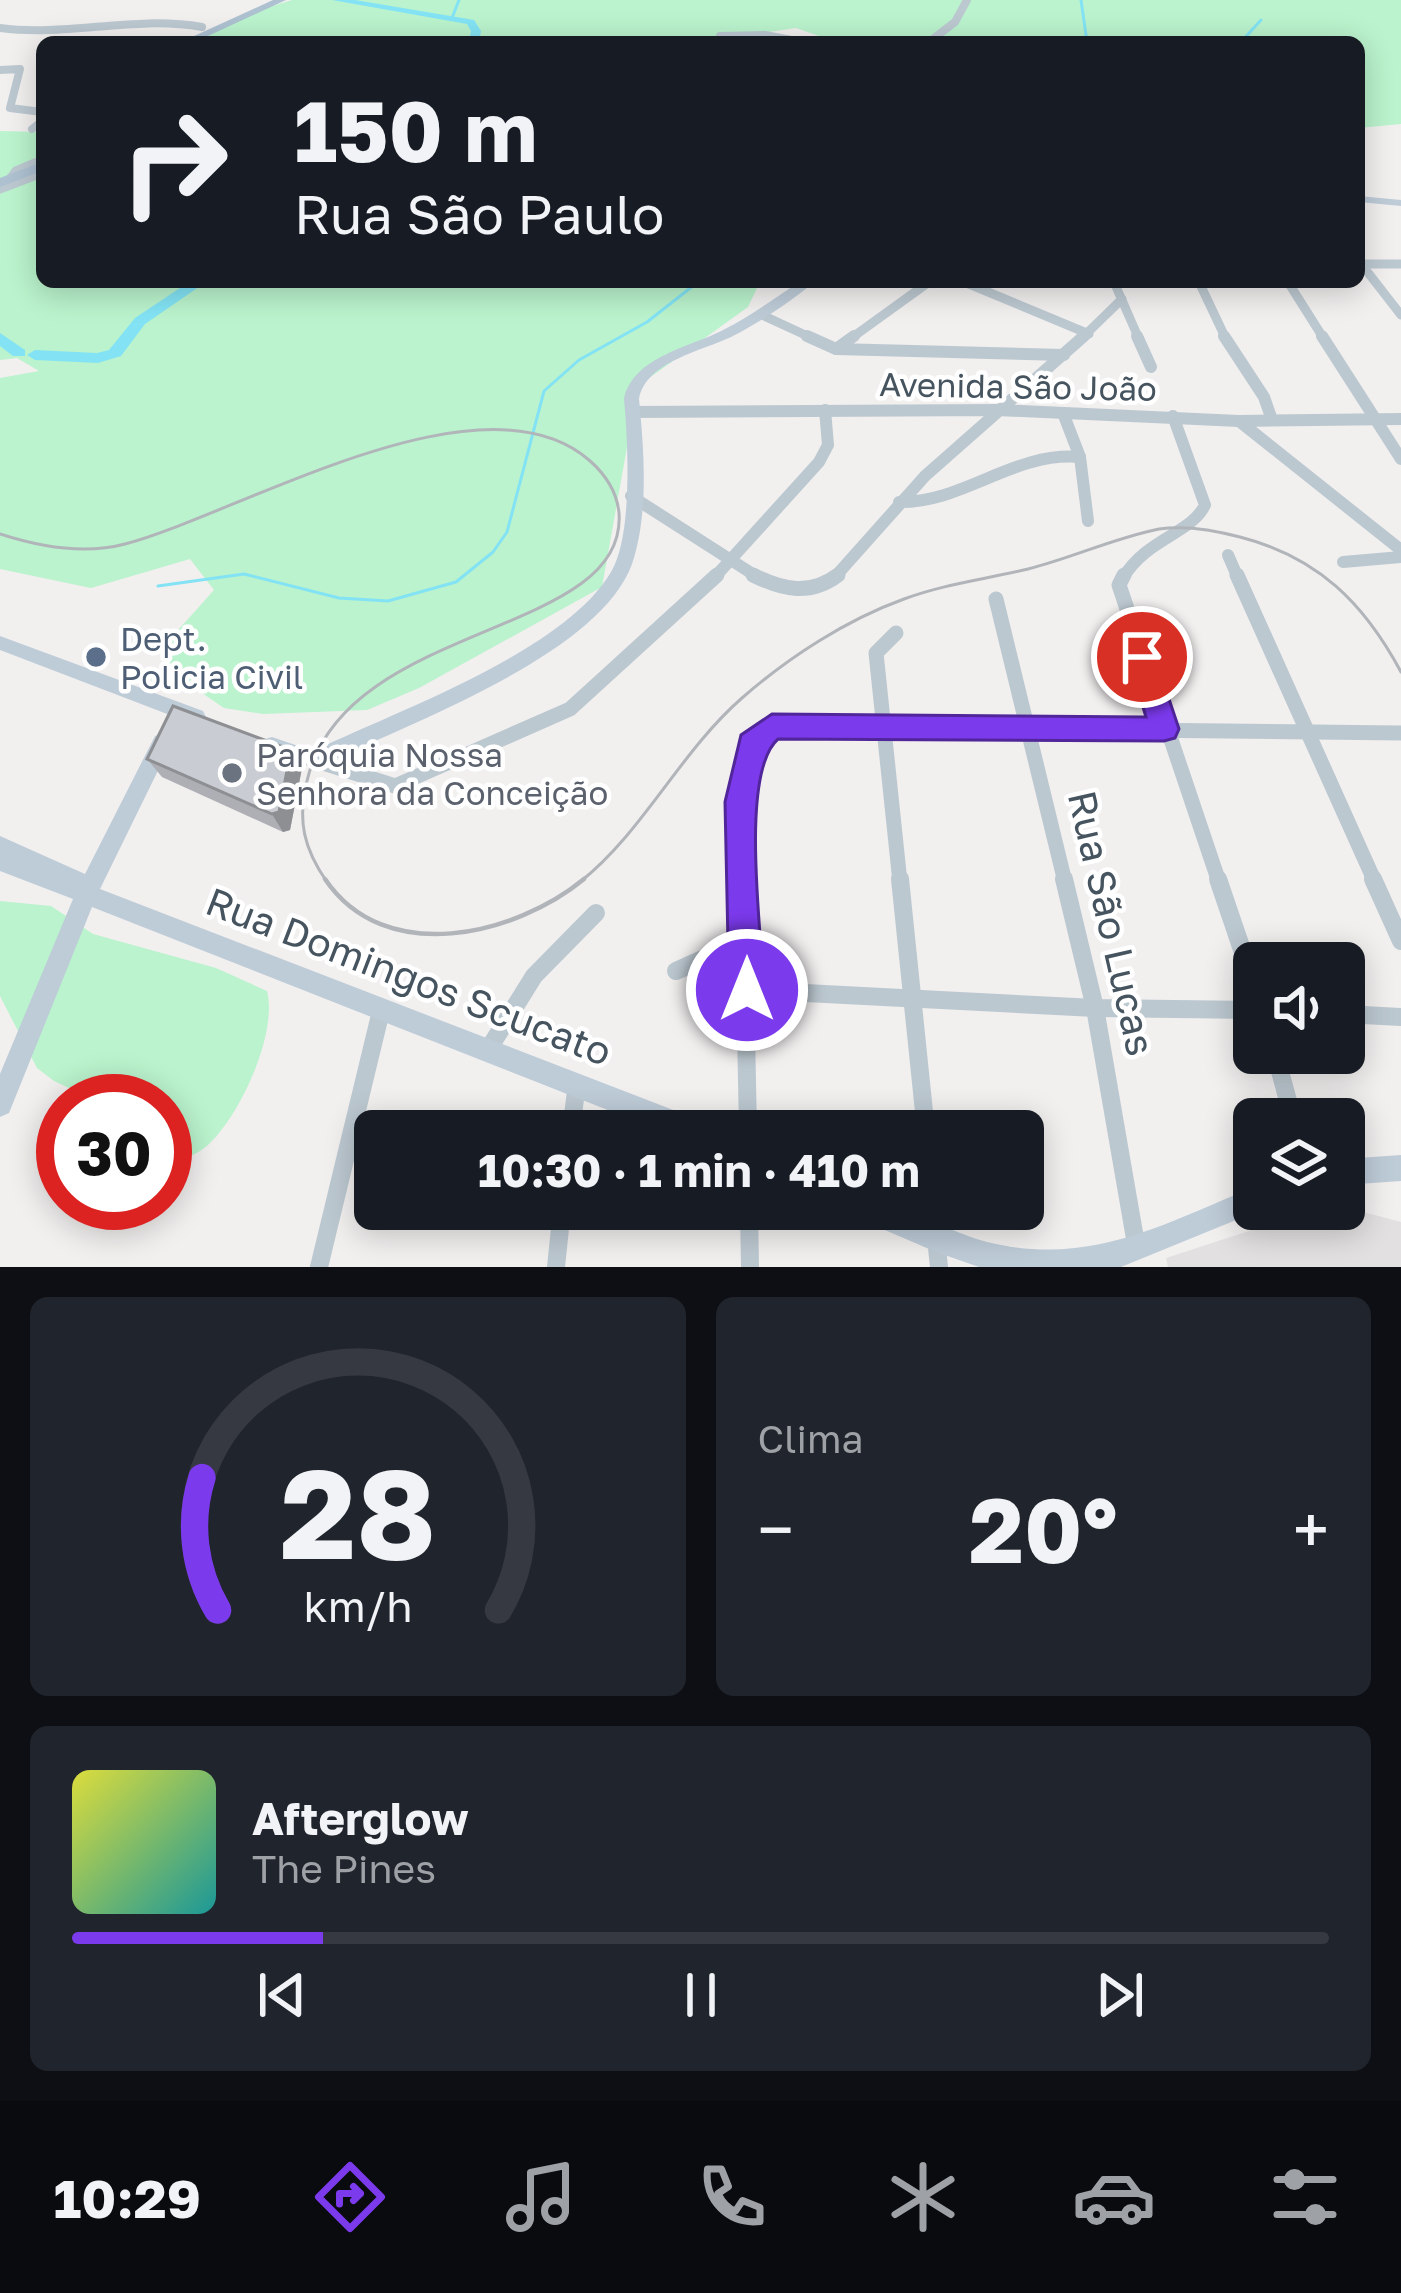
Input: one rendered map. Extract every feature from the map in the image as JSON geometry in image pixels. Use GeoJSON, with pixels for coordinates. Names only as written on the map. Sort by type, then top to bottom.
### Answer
{"type":"FeatureCollection","features":[{"type":"Feature","properties":{"kind":"main road"},"geometry":{"type":"LineString","coordinates":[[200,36],[281,0]]}},
{"type":"Feature","properties":{"kind":"main road"},"geometry":{"type":"LineString","coordinates":[[3,184],[36,169]]}},
{"type":"Feature","properties":{"kind":"street"},"geometry":{"type":"LineString","coordinates":[[937,36],[955,22],[968,0]]}},
{"type":"Feature","properties":{"kind":"street"},"geometry":{"type":"LineString","coordinates":[[0,28],[41,34],[123,20],[165,19],[202,28]]}},
{"type":"Feature","properties":{"kind":"street"},"geometry":{"type":"LineString","coordinates":[[720,36],[770,36]]}},
{"type":"Feature","properties":{"kind":"street"},"geometry":{"type":"LineString","coordinates":[[0,70],[20,68],[10,108],[36,111]]}},
{"type":"Feature","properties":{"kind":"street"},"geometry":{"type":"LineString","coordinates":[[32,129],[36,126]]}},
{"type":"Feature","properties":{"kind":"street"},"geometry":{"type":"LineString","coordinates":[[1365,201],[1400,204]]}},
{"type":"Feature","properties":{"kind":"street"},"geometry":{"type":"LineString","coordinates":[[1365,263],[1401,265]]}},
{"type":"Feature","properties":{"kind":"street"},"geometry":{"type":"LineString","coordinates":[[1365,269],[1401,315]]}},
{"type":"Feature","properties":{"kind":"street"},"geometry":{"type":"LineString","coordinates":[[314,760],[494,675],[593,605],[618,576],[629,546],[631,395],[648,372],[760,314],[799,288]]}},
{"type":"Feature","properties":{"kind":"street"},"geometry":{"type":"LineString","coordinates":[[836,349],[921,288]]}},
{"type":"Feature","properties":{"kind":"street"},"geometry":{"type":"LineString","coordinates":[[980,288],[1093,330],[1132,326]]}},
{"type":"Feature","properties":{"kind":"street"},"geometry":{"type":"LineString","coordinates":[[1117,288],[1151,367]]}},
{"type":"Feature","properties":{"kind":"street"},"geometry":{"type":"LineString","coordinates":[[1202,288],[1271,417]]}},
{"type":"Feature","properties":{"kind":"street"},"geometry":{"type":"LineString","coordinates":[[1292,288],[1401,459]]}},
{"type":"Feature","properties":{"kind":"street"},"geometry":{"type":"LineString","coordinates":[[631,496],[731,562],[794,589],[830,583],[899,502],[1122,299]]}},
{"type":"Feature","properties":{"kind":"street"},"geometry":{"type":"LineString","coordinates":[[760,314],[836,349],[1064,355]]}},
{"type":"Feature","properties":{"kind":"street"},"geometry":{"type":"LineString","coordinates":[[262,741],[395,786],[570,710],[731,562],[819,463],[828,446],[825,410]]}},
{"type":"Feature","properties":{"kind":"street","name":"Avenida São João"},"geometry":{"type":"LineString","coordinates":[[634,412],[997,410],[1239,421],[1271,417],[1401,419]]}},
{"type":"Feature","properties":{"kind":"street"},"geometry":{"type":"LineString","coordinates":[[1063,413],[1079,457],[1088,521]]}},
{"type":"Feature","properties":{"kind":"street"},"geometry":{"type":"LineString","coordinates":[[1173,416],[1205,505],[1191,527],[1155,542],[1131,561],[1119,585],[1239,942]]}},
{"type":"Feature","properties":{"kind":"street"},"geometry":{"type":"LineString","coordinates":[[1239,421],[1401,554]]}},
{"type":"Feature","properties":{"kind":"street"},"geometry":{"type":"LineString","coordinates":[[899,502],[930,500],[1033,458],[1079,457]]}},
{"type":"Feature","properties":{"kind":"street"},"geometry":{"type":"LineString","coordinates":[[1342,562],[1401,554]]}},
{"type":"Feature","properties":{"kind":"street"},"geometry":{"type":"LineString","coordinates":[[1228,555],[1401,941]]}},
{"type":"Feature","properties":{"kind":"street","name":"Rua São Lucas"},"geometry":{"type":"LineString","coordinates":[[996,599],[1095,1008],[1139,1258]]}},
{"type":"Feature","properties":{"kind":"street"},"geometry":{"type":"LineString","coordinates":[[896,633],[876,653],[924,1110]]}},
{"type":"Feature","properties":{"kind":"street"},"geometry":{"type":"LineString","coordinates":[[0,643],[220,726]]}},
{"type":"Feature","properties":{"kind":"street"},"geometry":{"type":"LineString","coordinates":[[0,1104],[90,893],[178,710]]}},
{"type":"Feature","properties":{"kind":"street"},"geometry":{"type":"LineString","coordinates":[[748,1110],[741,802],[752,743],[772,726],[1401,733]]}},
{"type":"Feature","properties":{"kind":"street","name":"Rua Domingos Scucato"},"geometry":{"type":"LineString","coordinates":[[0,846],[90,893]]}},
{"type":"Feature","properties":{"kind":"street","name":"Rua Domingos Scucato"},"geometry":{"type":"LineString","coordinates":[[0,861],[643,1110]]}},
{"type":"Feature","properties":{"kind":"street"},"geometry":{"type":"LineString","coordinates":[[488,1050],[535,973],[568,933],[596,913]]}},
{"type":"Feature","properties":{"kind":"street"},"geometry":{"type":"LineString","coordinates":[[676,971],[716,953],[748,959]]}},
{"type":"Feature","properties":{"kind":"street"},"geometry":{"type":"LineString","coordinates":[[747,990],[1095,1008],[1233,1010]]}},
{"type":"Feature","properties":{"kind":"street"},"geometry":{"type":"LineString","coordinates":[[319,1267],[381,1011]]}},
{"type":"Feature","properties":{"kind":"street"},"geometry":{"type":"LineString","coordinates":[[1365,1015],[1401,1017]]}},
{"type":"Feature","properties":{"kind":"street"},"geometry":{"type":"LineString","coordinates":[[574,1110],[577,1083]]}},
{"type":"Feature","properties":{"kind":"street"},"geometry":{"type":"LineString","coordinates":[[1365,1171],[1401,1168]]}},
{"type":"Feature","properties":{"kind":"street"},"geometry":{"type":"LineString","coordinates":[[899,1230],[937,1254],[1058,1267],[1139,1258],[1233,1211]]}},
{"type":"Feature","properties":{"kind":"street"},"geometry":{"type":"LineString","coordinates":[[556,1267],[560,1230]]}},
{"type":"Feature","properties":{"kind":"street"},"geometry":{"type":"LineString","coordinates":[[749,1230],[750,1267]]}},
{"type":"Feature","properties":{"kind":"shaded area"},"geometry":{"type":"Polygon","coordinates":[[[1365,1212],[1401,1222],[1401,1267],[1168,1267],[1166,1258],[1252,1230],[1365,1230],[1365,1212]]]}},
{"type":"Feature","properties":{"kind":"green space"},"geometry":{"type":"Polygon","coordinates":[[[292,0],[1401,0],[1401,124],[1365,127],[1365,36],[819,36],[796,28],[749,35],[753,36],[202,36],[292,0]]]}},
{"type":"Feature","properties":{"kind":"green space"},"geometry":{"type":"Polygon","coordinates":[[[0,131],[36,132],[36,288],[757,288],[748,307],[638,386],[602,587],[419,688],[367,710],[263,714],[224,708],[170,671],[161,657],[163,647],[214,590],[190,559],[91,588],[0,569],[0,378],[39,371],[17,358],[0,360],[0,131]]]}},
{"type":"Feature","properties":{"kind":"green space"},"geometry":{"type":"Polygon","coordinates":[[[0,901],[51,906],[93,934],[216,968],[267,991],[269,1008],[262,1051],[244,1095],[220,1132],[192,1155],[192,1074],[45,1074],[37,1068],[0,996],[0,901]]]}},
{"type":"Feature","properties":{"kind":"building","name":"Paróquia Nossa Senhora da Conceição"},"geometry":{"type":"Polygon","coordinates":[[[173,706],[291,750],[279,812],[272,814],[147,759],[173,706]]]}},
{"type":"Feature","properties":{"kind":"waterway"},"geometry":{"type":"LineString","coordinates":[[337,0],[470,22],[475,36]]}},
{"type":"Feature","properties":{"kind":"waterway"},"geometry":{"type":"LineString","coordinates":[[452,18],[459,0]]}},
{"type":"Feature","properties":{"kind":"waterway"},"geometry":{"type":"LineString","coordinates":[[1081,0],[1086,36]]}},
{"type":"Feature","properties":{"kind":"waterway"},"geometry":{"type":"LineString","coordinates":[[1246,36],[1261,20]]}},
{"type":"Feature","properties":{"kind":"waterway"},"geometry":{"type":"LineString","coordinates":[[35,355],[98,358],[115,353],[140,321],[190,288]]}},
{"type":"Feature","properties":{"kind":"waterway"},"geometry":{"type":"LineString","coordinates":[[158,586],[244,574],[339,598],[388,601],[456,582],[493,552],[507,532],[544,391],[579,360],[647,322],[690,288]]}},
{"type":"Feature","properties":{"kind":"waterway"},"geometry":{"type":"LineString","coordinates":[[0,338],[19,353]]}},
{"type":"Feature","properties":{"kind":"railway"},"geometry":{"type":"LineString","coordinates":[[0,534],[62,548],[125,544],[360,456],[425,438],[487,430],[543,436],[595,465],[613,491],[619,513],[610,554],[579,585],[424,658],[373,689],[331,728],[307,781],[303,809],[308,846],[326,880]]}},
{"type":"Feature","properties":{"kind":"railway"},"geometry":{"type":"LineString","coordinates":[[581,881],[624,839],[720,719],[819,641],[919,594],[1028,569],[1142,533],[1169,528],[1210,530],[1293,557],[1354,604],[1401,672]]}},
{"type":"Feature","properties":{"kind":"railway"},"geometry":{"type":"LineString","coordinates":[[326,880],[351,907],[381,924],[415,933],[488,927],[556,899],[581,881]]}},
{"type":"Feature","properties":{"kind":"place","name":"Dept. Policia Civil"},"geometry":{"type":"Point","coordinates":[96,657]}},
{"type":"Feature","properties":{"kind":"place","name":"Paróquia Nossa Senhora da Conceição"},"geometry":{"type":"Point","coordinates":[232,773]}},
{"type":"Feature","properties":{"kind":"route"},"geometry":{"type":"LineString","coordinates":[[747,990],[741,802],[752,743],[772,726],[1164,729],[1142,657]]}}]}
